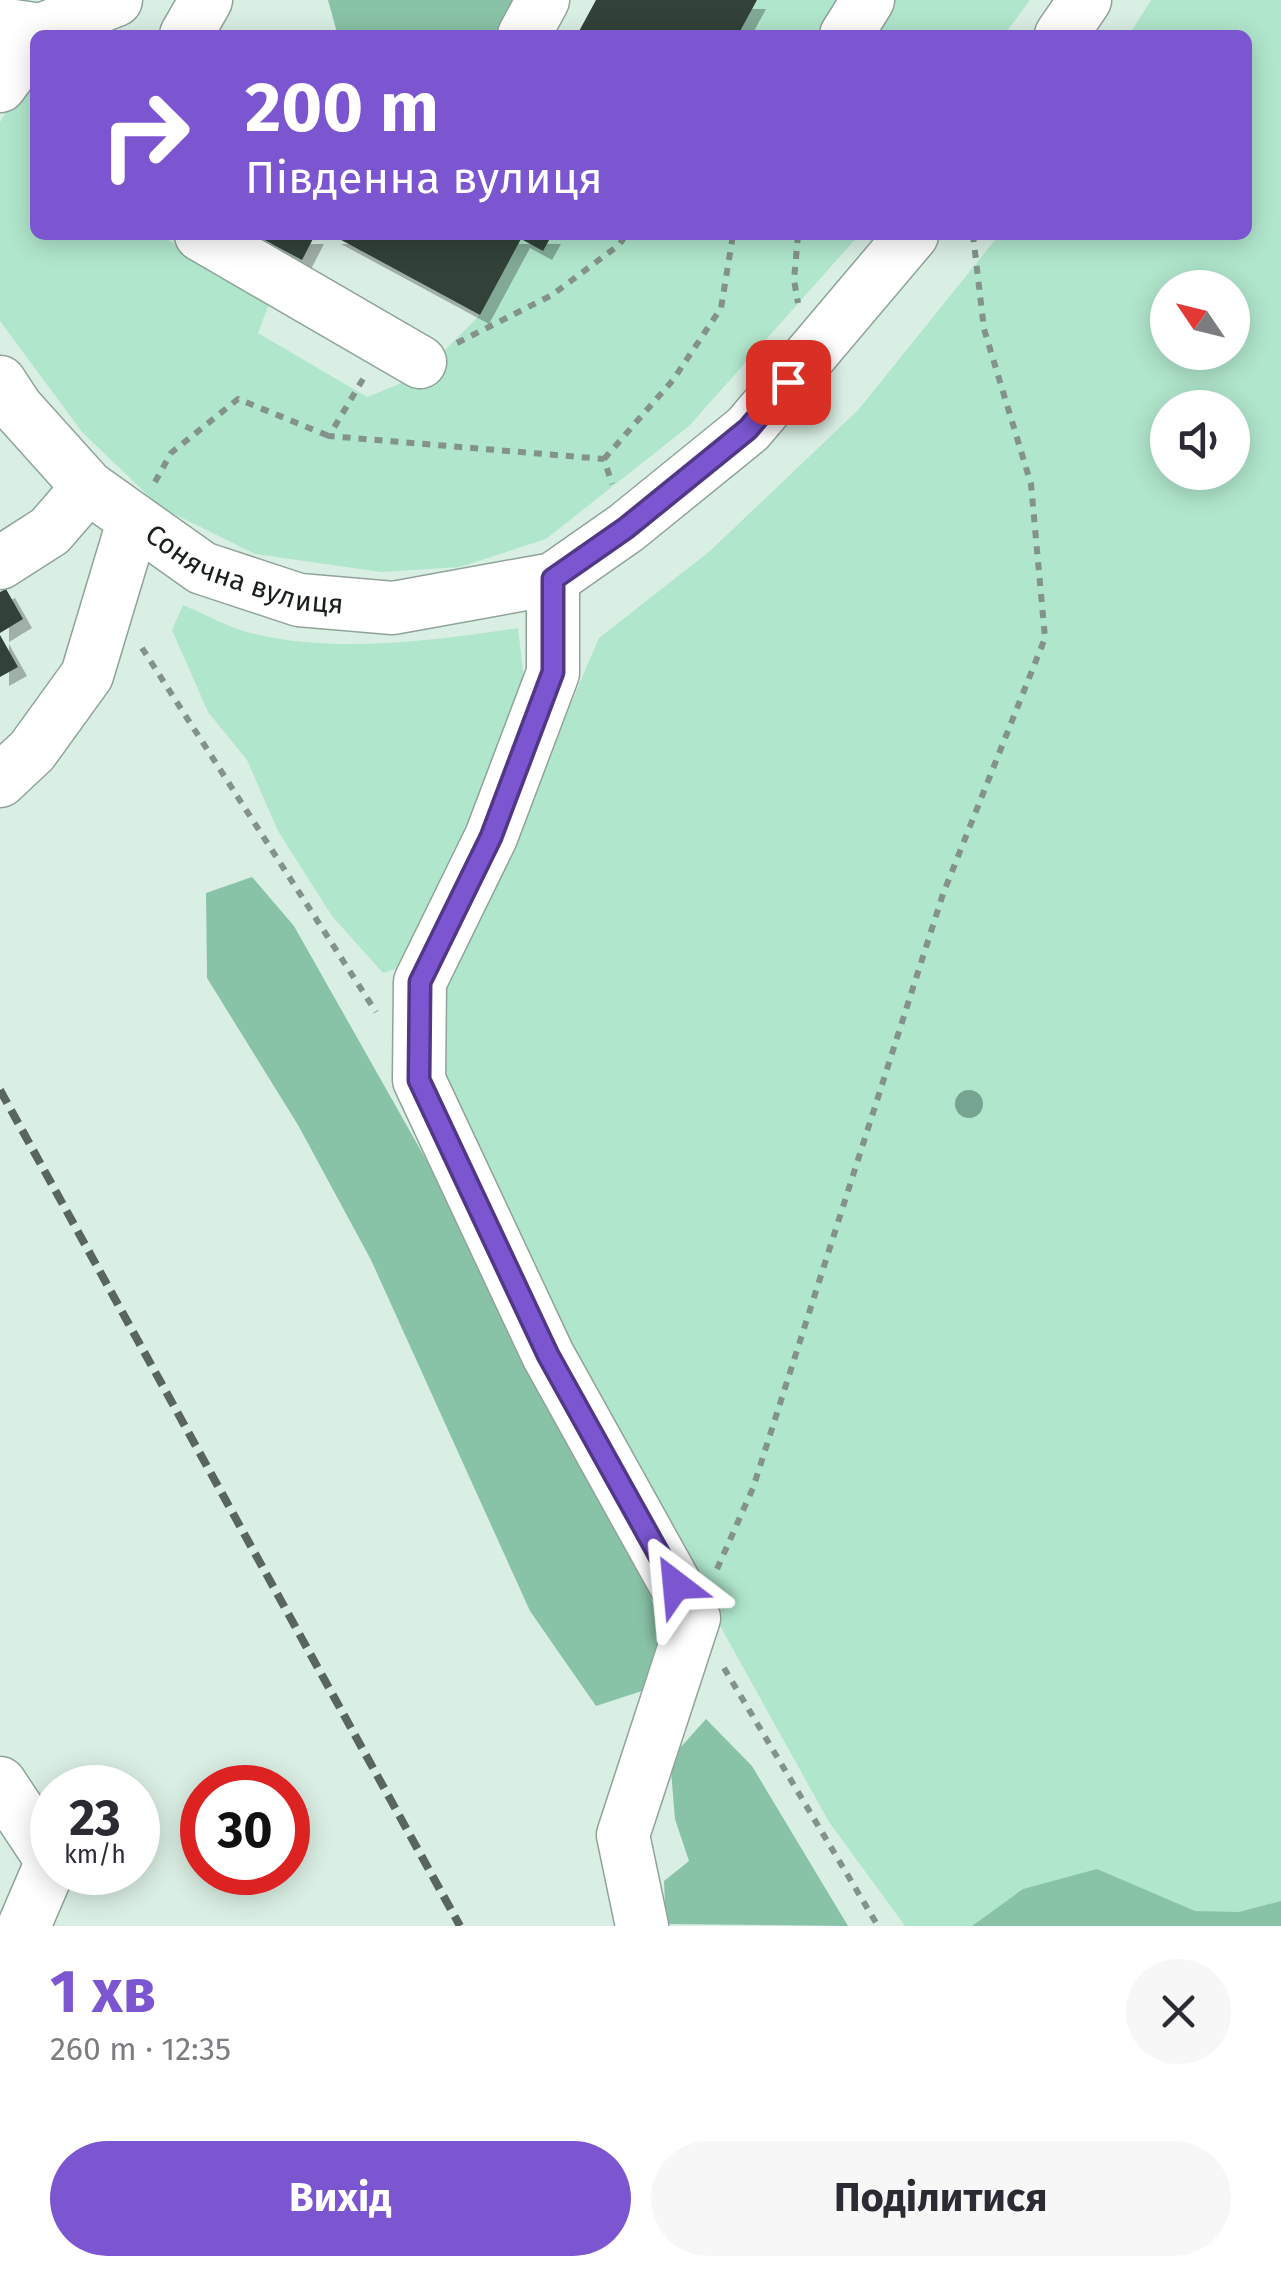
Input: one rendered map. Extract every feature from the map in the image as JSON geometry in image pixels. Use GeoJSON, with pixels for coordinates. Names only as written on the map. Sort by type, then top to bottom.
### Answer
{"type":"FeatureCollection","features":[{"type":"Feature","properties":{"kind":"street"},"geometry":{"type":"LineString","coordinates":[[34,30],[116,0]]}},
{"type":"Feature","properties":{"kind":"street"},"geometry":{"type":"LineString","coordinates":[[189,30],[206,0]]}},
{"type":"Feature","properties":{"kind":"street"},"geometry":{"type":"LineString","coordinates":[[527,30],[543,0]]}},
{"type":"Feature","properties":{"kind":"street"},"geometry":{"type":"LineString","coordinates":[[849,30],[868,0]]}},
{"type":"Feature","properties":{"kind":"street"},"geometry":{"type":"LineString","coordinates":[[1064,30],[1085,0]]}},
{"type":"Feature","properties":{"kind":"street"},"geometry":{"type":"LineString","coordinates":[[0,86],[28,32]]}},
{"type":"Feature","properties":{"kind":"street"},"geometry":{"type":"LineString","coordinates":[[210,240],[402,352]]}},
{"type":"Feature","properties":{"kind":"street"},"geometry":{"type":"LineString","coordinates":[[642,1926],[623,1836],[694,1618],[548,1355],[419,1080],[420,982],[491,837],[553,672],[553,579],[626,528],[748,429],[908,240]]}},
{"type":"Feature","properties":{"kind":"street","name":"Сонячна вулиця"},"geometry":{"type":"LineString","coordinates":[[6,403],[88,487],[133,522],[202,568],[300,600],[393,608],[553,579]]}},
{"type":"Feature","properties":{"kind":"street"},"geometry":{"type":"LineString","coordinates":[[0,563],[50,531],[88,487]]}},
{"type":"Feature","properties":{"kind":"street"},"geometry":{"type":"LineString","coordinates":[[0,781],[32,751],[87,675],[133,522]]}},
{"type":"Feature","properties":{"kind":"street"},"geometry":{"type":"LineString","coordinates":[[0,1783],[52,1861],[24,1926]]}},
{"type":"Feature","properties":{"kind":"path"},"geometry":{"type":"LineString","coordinates":[[330,436],[402,352],[552,295],[622,240]]}},
{"type":"Feature","properties":{"kind":"path"},"geometry":{"type":"LineString","coordinates":[[604,459],[673,380],[721,308],[732,240]]}},
{"type":"Feature","properties":{"kind":"path"},"geometry":{"type":"LineString","coordinates":[[878,1926],[694,1618],[753,1488],[943,894],[1045,638],[1031,484],[984,330],[974,240]]}},
{"type":"Feature","properties":{"kind":"path"},"geometry":{"type":"LineString","coordinates":[[133,522],[171,453],[238,399],[330,436],[604,459]]}},
{"type":"Feature","properties":{"kind":"path"},"geometry":{"type":"LineString","coordinates":[[604,459],[626,528]]}},
{"type":"Feature","properties":{"kind":"path"},"geometry":{"type":"LineString","coordinates":[[109,596],[376,1014]]}},
{"type":"Feature","properties":{"kind":"green space"},"geometry":{"type":"Polygon","coordinates":[[[328,0],[524,0],[506,30],[336,29],[328,0]]]}},
{"type":"Feature","properties":{"kind":"green space"},"geometry":{"type":"Polygon","coordinates":[[[757,0],[856,0],[839,30],[741,30],[757,0]]]}},
{"type":"Feature","properties":{"kind":"green space"},"geometry":{"type":"Polygon","coordinates":[[[891,0],[1030,0],[1008,30],[873,30],[891,0]]]}},
{"type":"Feature","properties":{"kind":"green space"},"geometry":{"type":"Polygon","coordinates":[[[1151,0],[1281,0],[1281,1926],[905,1926],[829,1822],[719,1624],[648,1480],[519,1259],[448,1095],[439,1005],[480,902],[599,638],[710,551],[859,409],[995,240],[1252,240],[1252,30],[1132,30],[1151,0]]]}},
{"type":"Feature","properties":{"kind":"green space"},"geometry":{"type":"Polygon","coordinates":[[[30,80],[30,240],[168,240],[271,299],[258,333],[367,397],[419,376],[480,315],[520,240],[543,251],[549,240],[855,240],[689,426],[546,539],[460,567],[381,572],[255,554],[160,507],[82,432],[0,321],[0,122],[30,80]]]}},
{"type":"Feature","properties":{"kind":"green space"},"geometry":{"type":"Polygon","coordinates":[[[183,605],[246,632],[320,643],[387,643],[518,628],[525,688],[500,766],[404,966],[383,973],[332,916],[278,831],[247,760],[208,712],[172,630],[183,605]]]}},
{"type":"Feature","properties":{"kind":"green space"},"geometry":{"type":"Polygon","coordinates":[[[252,877],[294,926],[476,1248],[608,1497],[663,1626],[645,1690],[596,1706],[530,1611],[371,1260],[298,1125],[207,978],[206,893],[252,877]]]}},
{"type":"Feature","properties":{"kind":"green space"},"geometry":{"type":"Polygon","coordinates":[[[706,1719],[752,1766],[848,1926],[666,1924],[664,1881],[689,1861],[675,1819],[670,1759],[706,1719]]]}},
{"type":"Feature","properties":{"kind":"green space"},"geometry":{"type":"Polygon","coordinates":[[[1097,1869],[1195,1911],[1239,1912],[1281,1901],[1281,1926],[972,1926],[1023,1889],[1097,1869]]]}},
{"type":"Feature","properties":{"kind":"building"},"geometry":{"type":"Polygon","coordinates":[[[596,0],[757,0],[741,30],[580,30],[596,0]]]}},
{"type":"Feature","properties":{"kind":"building"},"geometry":{"type":"Polygon","coordinates":[[[264,240],[312,240],[302,260],[264,240]]]}},
{"type":"Feature","properties":{"kind":"building"},"geometry":{"type":"Polygon","coordinates":[[[341,240],[520,240],[480,315],[341,240]]]}},
{"type":"Feature","properties":{"kind":"building"},"geometry":{"type":"Polygon","coordinates":[[[523,240],[549,240],[543,251],[523,240]]]}},
{"type":"Feature","properties":{"kind":"building"},"geometry":{"type":"Polygon","coordinates":[[[6,589],[23,619],[0,633],[0,592],[6,589]]]}},
{"type":"Feature","properties":{"kind":"building"},"geometry":{"type":"Polygon","coordinates":[[[0,635],[18,667],[0,677],[0,635]]]}},
{"type":"Feature","properties":{"kind":"railway"},"geometry":{"type":"LineString","coordinates":[[0,1090],[460,1926]]}},
{"type":"Feature","properties":{"kind":"route"},"geometry":{"type":"LineString","coordinates":[[676,1585],[548,1355],[419,1080],[420,982],[491,837],[553,672],[553,579],[626,528],[748,429],[788,382]]}}]}
